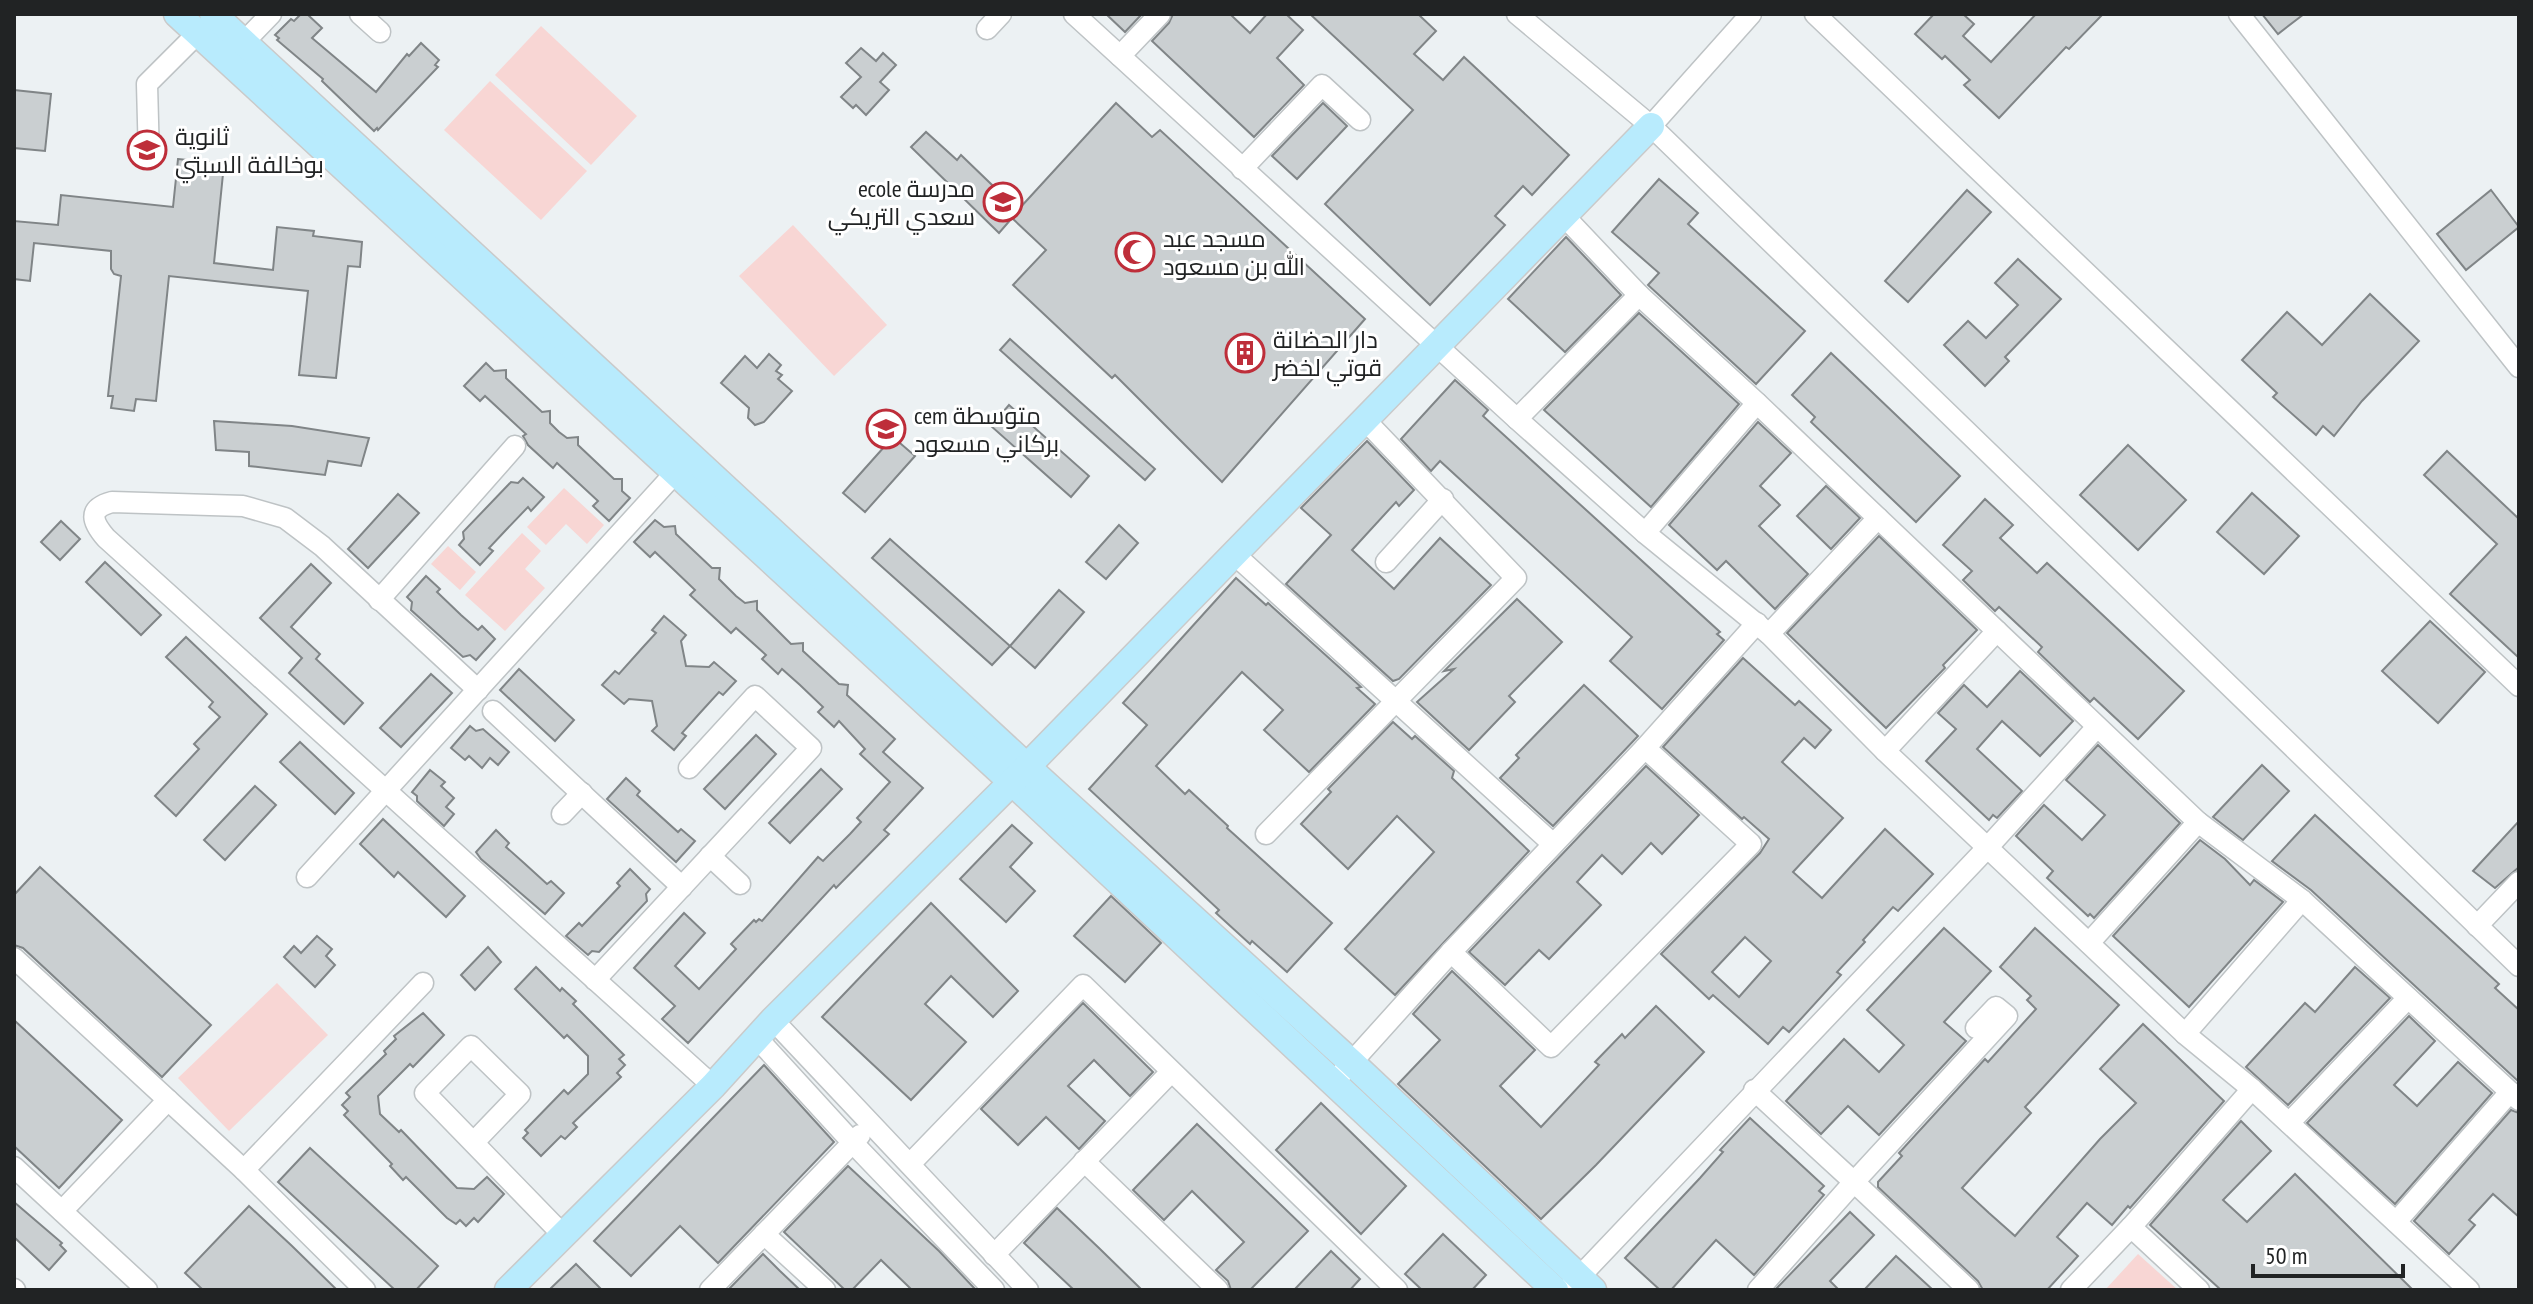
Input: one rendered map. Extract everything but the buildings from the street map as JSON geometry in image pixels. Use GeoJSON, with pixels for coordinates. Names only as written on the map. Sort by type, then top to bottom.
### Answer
{"type":"FeatureCollection","features":[{"type":"Feature","properties":{"kind":"main road"},"geometry":{"type":"LineString","coordinates":[[177,14],[243,43],[1019,774],[1333,1082],[1555,1290]]}},
{"type":"Feature","properties":{"kind":"main road"},"geometry":{"type":"LineString","coordinates":[[205,24],[676,472],[1352,1063],[1580,1286]]}},
{"type":"Feature","properties":{"kind":"main road"},"geometry":{"type":"LineString","coordinates":[[508,1290],[713,1086],[764,1028],[1019,774],[1651,126]]}},
{"type":"Feature","properties":{"kind":"street"},"geometry":{"type":"LineString","coordinates":[[243,43],[271,14]]}},
{"type":"Feature","properties":{"kind":"street"},"geometry":{"type":"LineString","coordinates":[[360,14],[380,32]]}},
{"type":"Feature","properties":{"kind":"street"},"geometry":{"type":"LineString","coordinates":[[1074,14],[1517,419],[1645,533],[1763,628],[1885,751],[2185,1034],[2252,1089],[2469,1290]]}},
{"type":"Feature","properties":{"kind":"street"},"geometry":{"type":"LineString","coordinates":[[1120,56],[1160,14]]}},
{"type":"Feature","properties":{"kind":"street"},"geometry":{"type":"LineString","coordinates":[[1517,14],[1651,126],[2519,966]]}},
{"type":"Feature","properties":{"kind":"street"},"geometry":{"type":"LineString","coordinates":[[1651,126],[1751,14]]}},
{"type":"Feature","properties":{"kind":"street"},"geometry":{"type":"LineString","coordinates":[[1815,14],[2519,686]]}},
{"type":"Feature","properties":{"kind":"street"},"geometry":{"type":"LineString","coordinates":[[2239,14],[2519,367]]}},
{"type":"Feature","properties":{"kind":"street"},"geometry":{"type":"LineString","coordinates":[[149,159],[147,84],[205,24]]}},
{"type":"Feature","properties":{"kind":"street"},"geometry":{"type":"LineString","coordinates":[[1242,169],[1322,85],[1360,120]]}},
{"type":"Feature","properties":{"kind":"street"},"geometry":{"type":"LineString","coordinates":[[1564,216],[1639,295],[2198,822],[2302,900],[2514,1096],[2396,1222]]}},
{"type":"Feature","properties":{"kind":"street"},"geometry":{"type":"LineString","coordinates":[[1517,419],[1639,295]]}},
{"type":"Feature","properties":{"kind":"street"},"geometry":{"type":"LineString","coordinates":[[1645,533],[1757,403]]}},
{"type":"Feature","properties":{"kind":"street"},"geometry":{"type":"LineString","coordinates":[[1266,834],[1516,578],[1364,419]]}},
{"type":"Feature","properties":{"kind":"street"},"geometry":{"type":"LineString","coordinates":[[379,600],[515,446]]}},
{"type":"Feature","properties":{"kind":"street"},"geometry":{"type":"LineString","coordinates":[[307,877],[676,472]]}},
{"type":"Feature","properties":{"kind":"street"},"geometry":{"type":"LineString","coordinates":[[1386,562],[1443,499]]}},
{"type":"Feature","properties":{"kind":"street"},"geometry":{"type":"LineString","coordinates":[[478,690],[322,546],[285,518],[243,506],[112,502],[98,507],[95,513],[96,526],[106,538],[713,1086]]}},
{"type":"Feature","properties":{"kind":"street"},"geometry":{"type":"LineString","coordinates":[[1333,1082],[1451,952],[1645,748],[1763,628],[1878,518]]}},
{"type":"Feature","properties":{"kind":"street"},"geometry":{"type":"LineString","coordinates":[[1233,553],[1553,844]]}},
{"type":"Feature","properties":{"kind":"street"},"geometry":{"type":"LineString","coordinates":[[1885,751],[1997,631]]}},
{"type":"Feature","properties":{"kind":"street"},"geometry":{"type":"LineString","coordinates":[[595,980],[811,748],[755,696],[689,768]]}},
{"type":"Feature","properties":{"kind":"street"},"geometry":{"type":"LineString","coordinates":[[493,711],[682,887]]}},
{"type":"Feature","properties":{"kind":"street"},"geometry":{"type":"LineString","coordinates":[[1580,1286],[1754,1090],[1988,847],[2097,727]]}},
{"type":"Feature","properties":{"kind":"street"},"geometry":{"type":"LineString","coordinates":[[1451,952],[1551,1047],[1751,844],[1645,748]]}},
{"type":"Feature","properties":{"kind":"street"},"geometry":{"type":"LineString","coordinates":[[562,814],[582,793]]}},
{"type":"Feature","properties":{"kind":"street"},"geometry":{"type":"LineString","coordinates":[[2089,943],[2198,822]]}},
{"type":"Feature","properties":{"kind":"street"},"geometry":{"type":"LineString","coordinates":[[710,856],[740,884]]}},
{"type":"Feature","properties":{"kind":"street"},"geometry":{"type":"LineString","coordinates":[[2477,926],[2519,882]]}},
{"type":"Feature","properties":{"kind":"street"},"geometry":{"type":"LineString","coordinates":[[2185,1034],[2302,900]]}},
{"type":"Feature","properties":{"kind":"street"},"geometry":{"type":"LineString","coordinates":[[14,958],[244,1170],[365,1290]]}},
{"type":"Feature","properties":{"kind":"street"},"geometry":{"type":"LineString","coordinates":[[244,1170],[423,983]]}},
{"type":"Feature","properties":{"kind":"street"},"geometry":{"type":"LineString","coordinates":[[910,1164],[1083,985],[1374,1283],[1397,1290]]}},
{"type":"Feature","properties":{"kind":"street"},"geometry":{"type":"LineString","coordinates":[[2289,1123],[2408,998]]}},
{"type":"Feature","properties":{"kind":"street"},"geometry":{"type":"LineString","coordinates":[[1758,1290],[2007,1016],[1996,1007],[1976,1028]]}},
{"type":"Feature","properties":{"kind":"street"},"geometry":{"type":"LineString","coordinates":[[764,1028],[910,1164],[1028,1290]]}},
{"type":"Feature","properties":{"kind":"street"},"geometry":{"type":"LineString","coordinates":[[764,1028],[852,1142],[994,1290]]}},
{"type":"Feature","properties":{"kind":"street"},"geometry":{"type":"LineString","coordinates":[[474,1142],[520,1094],[471,1046],[425,1093],[563,1235]]}},
{"type":"Feature","properties":{"kind":"street"},"geometry":{"type":"LineString","coordinates":[[994,1255],[1171,1072]]}},
{"type":"Feature","properties":{"kind":"street"},"geometry":{"type":"LineString","coordinates":[[2071,1290],[2131,1227],[2252,1089]]}},
{"type":"Feature","properties":{"kind":"street"},"geometry":{"type":"LineString","coordinates":[[1754,1090],[1969,1290]]}},
{"type":"Feature","properties":{"kind":"street"},"geometry":{"type":"LineString","coordinates":[[62,1211],[168,1100]]}},
{"type":"Feature","properties":{"kind":"street"},"geometry":{"type":"LineString","coordinates":[[710,1290],[870,1125]]}},
{"type":"Feature","properties":{"kind":"street"},"geometry":{"type":"LineString","coordinates":[[1084,1161],[1218,1290]]}},
{"type":"Feature","properties":{"kind":"street"},"geometry":{"type":"LineString","coordinates":[[14,1167],[147,1290]]}},
{"type":"Feature","properties":{"kind":"street"},"geometry":{"type":"LineString","coordinates":[[2131,1227],[2199,1290]]}},
{"type":"Feature","properties":{"kind":"street"},"geometry":{"type":"LineString","coordinates":[[764,1234],[825,1290]]}},
{"type":"Feature","properties":{"kind":"shaded area"},"geometry":{"type":"Polygon","coordinates":[[[541,26],[637,116],[591,165],[495,75],[541,26]]]}},
{"type":"Feature","properties":{"kind":"shaded area"},"geometry":{"type":"Polygon","coordinates":[[[490,81],[587,171],[541,220],[444,130],[490,81]]]}},
{"type":"Feature","properties":{"kind":"shaded area"},"geometry":{"type":"Polygon","coordinates":[[[793,225],[887,325],[834,376],[739,276],[793,225]]]}},
{"type":"Feature","properties":{"kind":"shaded area"},"geometry":{"type":"Polygon","coordinates":[[[564,488],[604,525],[587,544],[566,524],[546,545],[527,527],[564,488]]]}},
{"type":"Feature","properties":{"kind":"shaded area"},"geometry":{"type":"Polygon","coordinates":[[[522,533],[541,551],[525,569],[545,588],[505,631],[465,595],[522,533]]]}},
{"type":"Feature","properties":{"kind":"shaded area"},"geometry":{"type":"Polygon","coordinates":[[[448,546],[476,572],[460,590],[431,564],[448,546]]]}},
{"type":"Feature","properties":{"kind":"shaded area"},"geometry":{"type":"Polygon","coordinates":[[[277,983],[328,1035],[229,1131],[178,1078],[277,983]]]}},
{"type":"Feature","properties":{"kind":"shaded area"},"geometry":{"type":"Polygon","coordinates":[[[2138,1254],[2178,1290],[2105,1290],[2138,1254]]]}},
{"type":"Feature","properties":{"kind":"place","name":"ثانوية بوخالفة السبتي"},"geometry":{"type":"Point","coordinates":[147,150]}},
{"type":"Feature","properties":{"kind":"place","name":"ecole مدرسة سعدي التريكي"},"geometry":{"type":"Point","coordinates":[1003,202]}},
{"type":"Feature","properties":{"kind":"place","name":"مسجد عبد الله بن مسعود"},"geometry":{"type":"Point","coordinates":[1135,252]}},
{"type":"Feature","properties":{"kind":"place","name":"دار الحضانة قوتي لخضر"},"geometry":{"type":"Point","coordinates":[1245,353]}},
{"type":"Feature","properties":{"kind":"place","name":"cem متوسطة بركاني مسعود"},"geometry":{"type":"Point","coordinates":[886,429]}}]}
